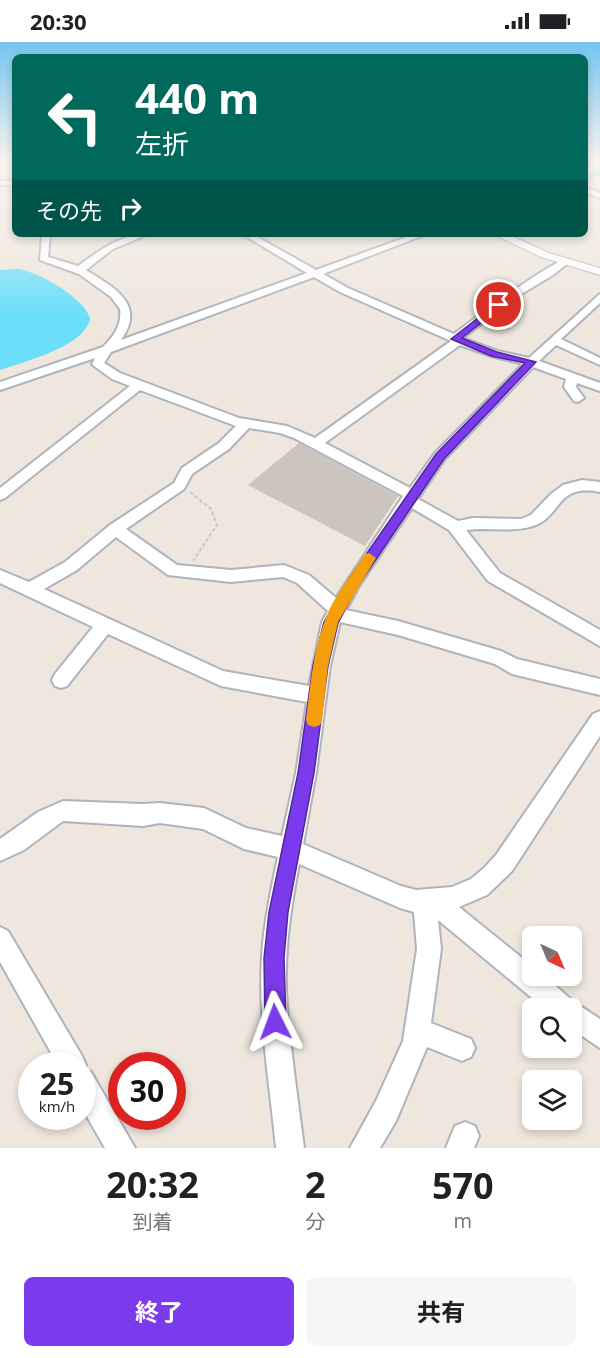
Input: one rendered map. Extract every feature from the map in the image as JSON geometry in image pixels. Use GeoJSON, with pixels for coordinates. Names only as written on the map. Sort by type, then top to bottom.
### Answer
{"type":"FeatureCollection","features":[{"type":"Feature","properties":{"kind":"street"},"geometry":{"type":"LineString","coordinates":[[46,237],[43,258],[79,270],[119,297],[125,304],[127,315],[118,338],[100,355],[98,364],[116,376],[245,424],[282,429],[317,443],[455,527],[480,563],[494,577],[600,639]]}},
{"type":"Feature","properties":{"kind":"street"},"geometry":{"type":"LineString","coordinates":[[79,270],[110,247],[137,237]]}},
{"type":"Feature","properties":{"kind":"street"},"geometry":{"type":"LineString","coordinates":[[251,237],[375,304],[495,354],[531,362],[600,387]]}},
{"type":"Feature","properties":{"kind":"street"},"geometry":{"type":"LineString","coordinates":[[0,386],[415,237]]}},
{"type":"Feature","properties":{"kind":"street"},"geometry":{"type":"LineString","coordinates":[[504,237],[519,245],[600,272]]}},
{"type":"Feature","properties":{"kind":"street"},"geometry":{"type":"LineString","coordinates":[[317,443],[514,294],[550,273],[565,261]]}},
{"type":"Feature","properties":{"kind":"street"},"geometry":{"type":"LineString","coordinates":[[291,1148],[273,1005],[278,912],[306,773],[325,645],[336,612],[440,456],[531,362],[598,302]]}},
{"type":"Feature","properties":{"kind":"street"},"geometry":{"type":"LineString","coordinates":[[554,340],[595,360]]}},
{"type":"Feature","properties":{"kind":"street"},"geometry":{"type":"LineString","coordinates":[[569,376],[595,360]]}},
{"type":"Feature","properties":{"kind":"street"},"geometry":{"type":"LineString","coordinates":[[569,376],[570,387],[578,398]]}},
{"type":"Feature","properties":{"kind":"street"},"geometry":{"type":"LineString","coordinates":[[0,495],[140,384]]}},
{"type":"Feature","properties":{"kind":"street"},"geometry":{"type":"LineString","coordinates":[[29,590],[71,566],[115,529],[181,485],[187,471],[224,446],[245,424]]}},
{"type":"Feature","properties":{"kind":"street"},"geometry":{"type":"LineString","coordinates":[[455,527],[466,524],[528,523],[539,516],[565,489],[585,484],[600,487]]}},
{"type":"Feature","properties":{"kind":"street"},"geometry":{"type":"LineString","coordinates":[[115,529],[169,568],[231,576],[284,571],[303,579],[336,612],[501,657],[512,666],[600,687]]}},
{"type":"Feature","properties":{"kind":"street"},"geometry":{"type":"LineString","coordinates":[[0,576],[221,678],[317,696]]}},
{"type":"Feature","properties":{"kind":"street"},"geometry":{"type":"LineString","coordinates":[[61,680],[105,625]]}},
{"type":"Feature","properties":{"kind":"street"},"geometry":{"type":"LineString","coordinates":[[0,850],[18,840],[50,814],[63,811],[180,814],[204,819],[244,838],[289,849],[400,897],[429,901],[465,894],[480,887],[498,870],[600,720]]}},
{"type":"Feature","properties":{"kind":"street"},"geometry":{"type":"LineString","coordinates":[[429,901],[551,998]]}},
{"type":"Feature","properties":{"kind":"street"},"geometry":{"type":"LineString","coordinates":[[364,1148],[402,1080],[416,1042],[429,949],[429,901]]}},
{"type":"Feature","properties":{"kind":"street"},"geometry":{"type":"LineString","coordinates":[[0,939],[65,1052]]}},
{"type":"Feature","properties":{"kind":"street"},"geometry":{"type":"LineString","coordinates":[[582,1022],[600,1035]]}},
{"type":"Feature","properties":{"kind":"street"},"geometry":{"type":"LineString","coordinates":[[418,1030],[462,1048]]}},
{"type":"Feature","properties":{"kind":"street"},"geometry":{"type":"LineString","coordinates":[[96,1105],[121,1148]]}},
{"type":"Feature","properties":{"kind":"path"},"geometry":{"type":"LineString","coordinates":[[181,485],[211,509],[217,525],[186,572]]}},
{"type":"Feature","properties":{"kind":"water"},"geometry":{"type":"Polygon","coordinates":[[[16,269],[35,274],[70,294],[87,311],[90,319],[86,329],[66,345],[0,370],[0,270],[16,269]]]}},
{"type":"Feature","properties":{"kind":"building"},"geometry":{"type":"Polygon","coordinates":[[[299,443],[398,496],[365,546],[248,485],[299,443]]]}},
{"type":"Feature","properties":{"kind":"slow traffic"},"geometry":{"type":"LineString","coordinates":[[314,720],[321,666],[331,622],[340,603],[369,558]]}},
{"type":"Feature","properties":{"kind":"route"},"geometry":{"type":"LineString","coordinates":[[275,1022],[274,958],[278,912],[306,773],[321,666],[331,622],[353,582],[440,456],[531,362],[495,354],[455,339],[499,305]]}}]}
